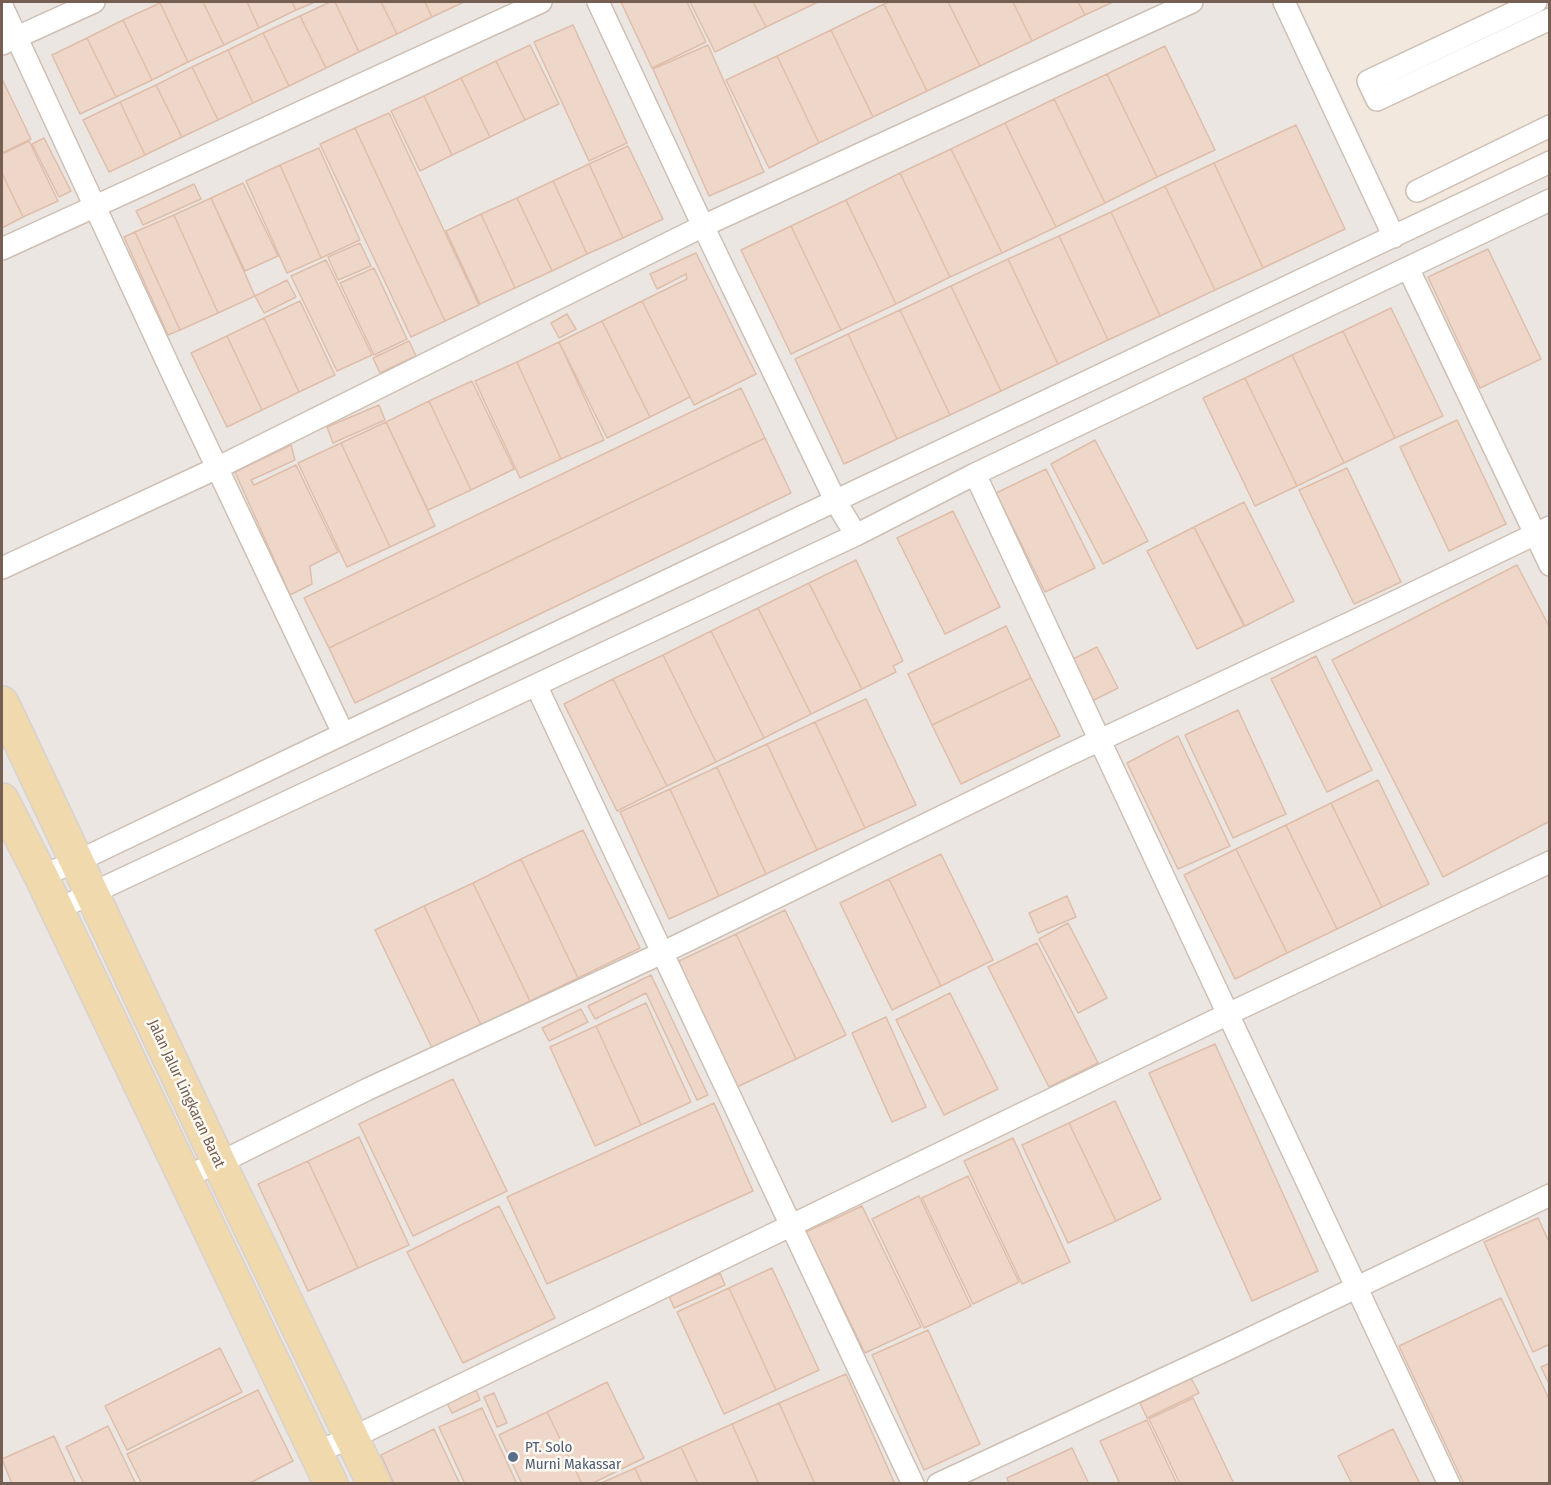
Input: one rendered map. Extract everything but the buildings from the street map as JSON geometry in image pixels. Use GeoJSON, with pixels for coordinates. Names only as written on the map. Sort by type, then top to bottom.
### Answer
{"type":"FeatureCollection","features":[{"type":"Feature","properties":{"kind":"main road","name":"Jalan Jalur Lingkaran Barat"},"geometry":{"type":"LineString","coordinates":[[2,703],[219,1163],[374,1484]]}},
{"type":"Feature","properties":{"kind":"main road"},"geometry":{"type":"LineString","coordinates":[[2,800],[41,876],[331,1484]]}},
{"type":"Feature","properties":{"kind":"street"},"geometry":{"type":"LineString","coordinates":[[11,2],[2,6],[9,40],[95,207],[344,733]]}},
{"type":"Feature","properties":{"kind":"street"},"geometry":{"type":"LineString","coordinates":[[9,40],[94,2]]}},
{"type":"Feature","properties":{"kind":"street"},"geometry":{"type":"LineString","coordinates":[[2,249],[541,2]]}},
{"type":"Feature","properties":{"kind":"street"},"geometry":{"type":"LineString","coordinates":[[598,2],[836,502],[856,535]]}},
{"type":"Feature","properties":{"kind":"street"},"geometry":{"type":"LineString","coordinates":[[2,568],[217,468],[703,226],[1192,2]]}},
{"type":"Feature","properties":{"kind":"street"},"geometry":{"type":"LineString","coordinates":[[1284,2],[1394,237]]}},
{"type":"Feature","properties":{"kind":"street"},"geometry":{"type":"LineString","coordinates":[[1536,2],[1368,81],[1377,100],[1550,19]]}},
{"type":"Feature","properties":{"kind":"street"},"geometry":{"type":"LineString","coordinates":[[1418,191],[1550,126]]}},
{"type":"Feature","properties":{"kind":"street"},"geometry":{"type":"LineString","coordinates":[[41,876],[78,861],[1550,162]]}},
{"type":"Feature","properties":{"kind":"street"},"geometry":{"type":"LineString","coordinates":[[56,910],[856,535],[975,474],[1550,200]]}},
{"type":"Feature","properties":{"kind":"street"},"geometry":{"type":"LineString","coordinates":[[1408,268],[1542,530],[1550,565]]}},
{"type":"Feature","properties":{"kind":"street"},"geometry":{"type":"LineString","coordinates":[[975,474],[1098,741],[1449,1484]]}},
{"type":"Feature","properties":{"kind":"street"},"geometry":{"type":"LineString","coordinates":[[185,1176],[219,1163],[368,1089],[662,952],[1542,530]]}},
{"type":"Feature","properties":{"kind":"street"},"geometry":{"type":"LineString","coordinates":[[536,685],[914,1484]]}},
{"type":"Feature","properties":{"kind":"street"},"geometry":{"type":"LineString","coordinates":[[317,1452],[353,1437],[1228,1014],[1550,862]]}},
{"type":"Feature","properties":{"kind":"street"},"geometry":{"type":"LineString","coordinates":[[938,1484],[1550,1195]]}},
{"type":"Feature","properties":{"kind":"shaded area"},"geometry":{"type":"Polygon","coordinates":[[[2,2],[1299,2],[1404,223],[1549,151],[1549,1483],[2,1484],[2,2]]]}},
{"type":"Feature","properties":{"kind":"shaded area"},"geometry":{"type":"Polygon","coordinates":[[[1299,2],[1549,2],[1549,151],[1404,223],[1299,2]]]}},
{"type":"Feature","properties":{"kind":"place","name":"PT. Solo Murni Makassar"},"geometry":{"type":"Point","coordinates":[513,1457]}}]}
